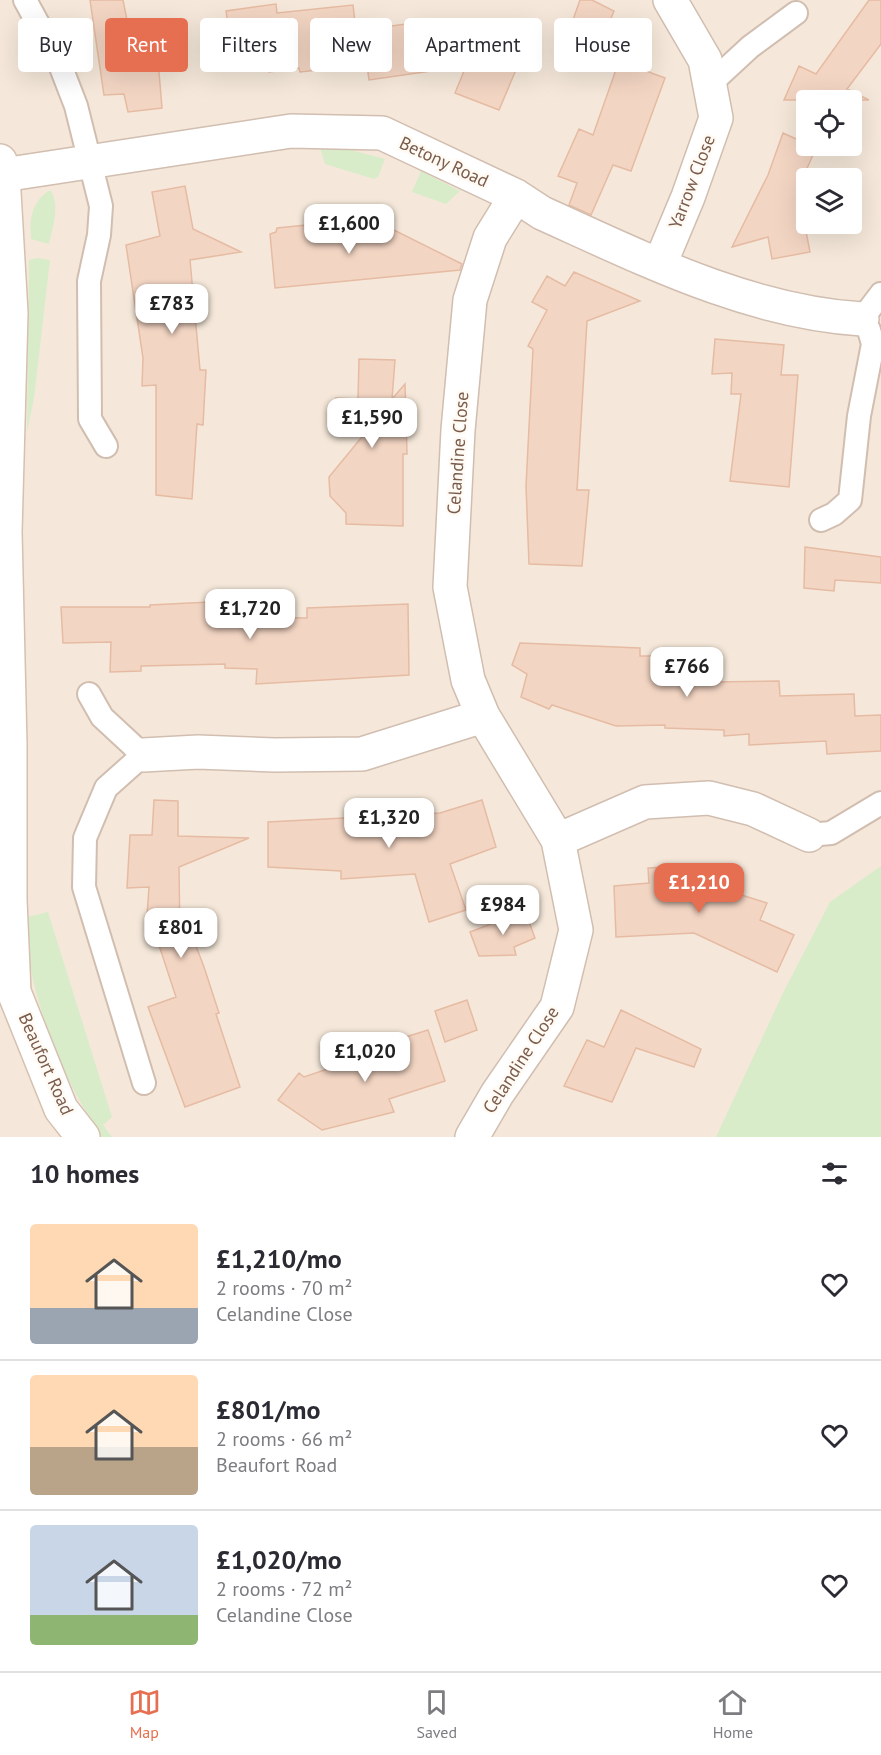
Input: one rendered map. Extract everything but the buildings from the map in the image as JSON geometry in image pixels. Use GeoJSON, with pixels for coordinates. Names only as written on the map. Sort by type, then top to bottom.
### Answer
{"type":"FeatureCollection","features":[{"type":"Feature","properties":{"kind":"street","name":"Yarrow Close"},"geometry":{"type":"LineString","coordinates":[[660,264],[716,118],[705,60],[670,0]]}},
{"type":"Feature","properties":{"kind":"street","name":"Betony Road"},"geometry":{"type":"LineString","coordinates":[[2,168],[89,161],[291,131],[382,133],[516,196],[542,213],[717,289],[822,317],[872,306]]}},
{"type":"Feature","properties":{"kind":"street","name":"Beaufort Road"},"geometry":{"type":"LineString","coordinates":[[2,168],[10,313],[5,532],[5,745],[14,992],[61,1109],[83,1137]]}},
{"type":"Feature","properties":{"kind":"street","name":"Celandine Close"},"geometry":{"type":"LineString","coordinates":[[472,1137],[497,1094],[557,1007],[576,930],[558,840],[483,716],[468,680],[450,587],[458,430],[470,300],[490,238],[516,196]]}},
{"type":"Feature","properties":{"kind":"street"},"geometry":{"type":"LineString","coordinates":[[143,755],[198,752],[275,755],[362,754],[483,716]]}},
{"type":"Feature","properties":{"kind":"street"},"geometry":{"type":"LineString","coordinates":[[558,840],[645,802],[709,798],[753,809],[809,835]]}},
{"type":"Feature","properties":{"kind":"lane"},"geometry":{"type":"LineString","coordinates":[[25,0],[59,62],[76,106],[101,206],[99,235],[89,281],[90,419],[106,446]]}},
{"type":"Feature","properties":{"kind":"lane"},"geometry":{"type":"LineString","coordinates":[[710,84],[750,47],[796,13]]}},
{"type":"Feature","properties":{"kind":"lane"},"geometry":{"type":"LineString","coordinates":[[821,520],[834,514],[850,500],[859,416],[873,344],[869,330],[872,306]]}},
{"type":"Feature","properties":{"kind":"lane"},"geometry":{"type":"LineString","coordinates":[[89,694],[102,717],[143,755],[106,788],[85,838],[84,887],[144,1083]]}},
{"type":"Feature","properties":{"kind":"lane"},"geometry":{"type":"LineString","coordinates":[[809,835],[831,833],[881,803]]}},
{"type":"Feature","properties":{"kind":"shaded area"},"geometry":{"type":"Polygon","coordinates":[[[0,0],[881,0],[881,1137],[0,1137],[0,0]]]}},
{"type":"Feature","properties":{"kind":"green space"},"geometry":{"type":"Polygon","coordinates":[[[320,148],[351,150],[385,159],[378,177],[374,179],[325,164],[320,148]]]}},
{"type":"Feature","properties":{"kind":"green space"},"geometry":{"type":"Polygon","coordinates":[[[421,171],[460,191],[446,204],[412,192],[421,171]]]}},
{"type":"Feature","properties":{"kind":"green space"},"geometry":{"type":"Polygon","coordinates":[[[50,190],[55,209],[49,244],[31,239],[31,224],[33,211],[39,199],[50,190]]]}},
{"type":"Feature","properties":{"kind":"green space"},"geometry":{"type":"Polygon","coordinates":[[[37,258],[50,260],[34,398],[27,432],[29,260],[37,258]]]}},
{"type":"Feature","properties":{"kind":"green space"},"geometry":{"type":"Polygon","coordinates":[[[881,866],[881,1137],[716,1137],[784,991],[830,902],[881,866]]]}},
{"type":"Feature","properties":{"kind":"green space"},"geometry":{"type":"Polygon","coordinates":[[[48,912],[112,1117],[103,1125],[112,1137],[102,1137],[86,1112],[60,1060],[39,1004],[23,918],[48,912]]]}}]}
